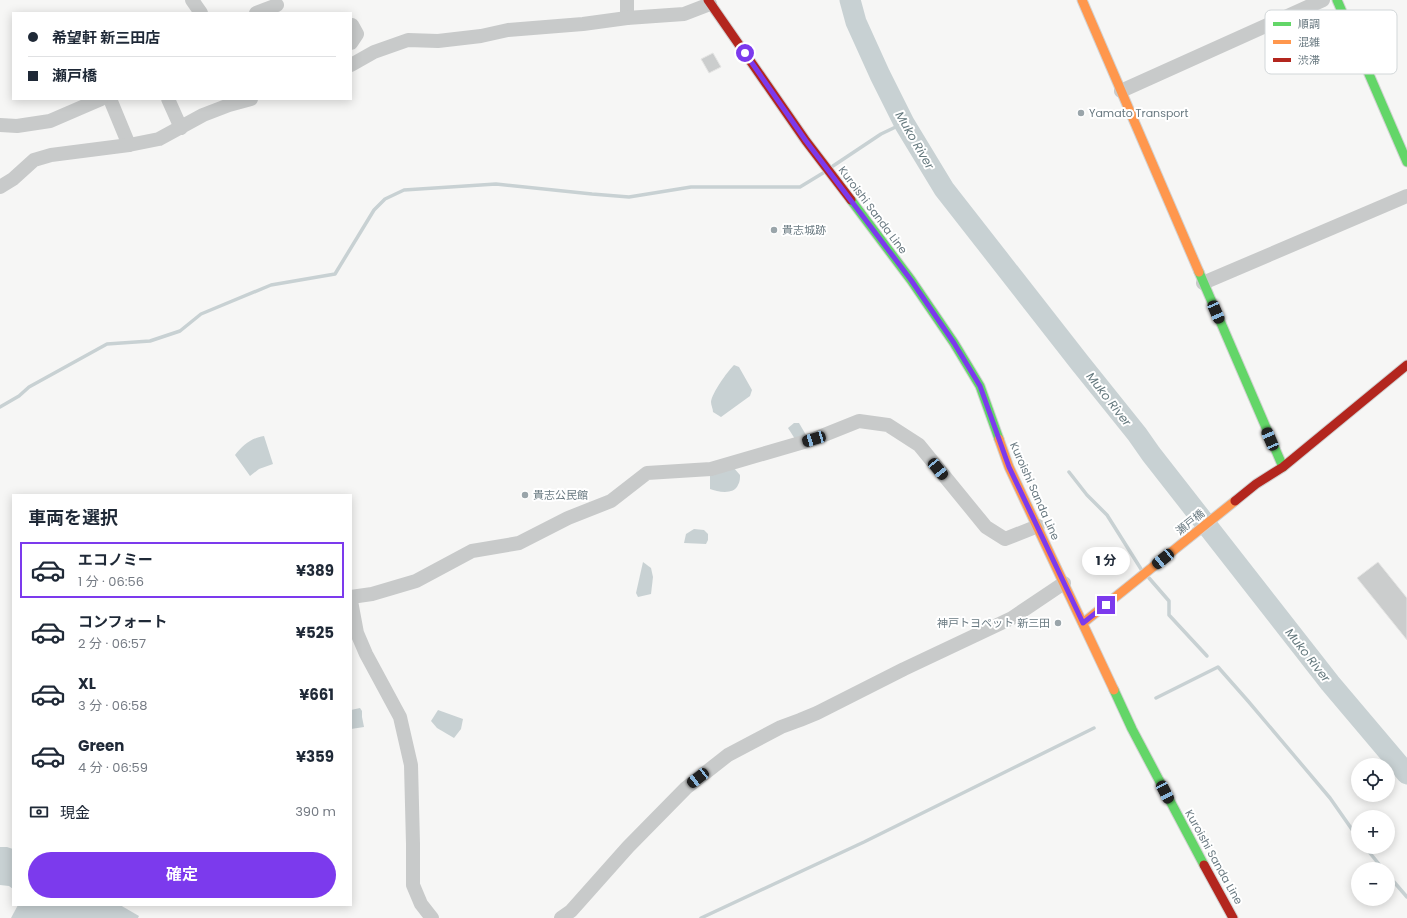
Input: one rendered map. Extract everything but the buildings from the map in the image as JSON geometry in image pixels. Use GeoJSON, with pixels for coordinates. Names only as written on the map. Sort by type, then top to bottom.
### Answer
{"type":"FeatureCollection","features":[{"type":"Feature","properties":{"kind":"street"},"geometry":{"type":"LineString","coordinates":[[192,0],[200,12]]}},
{"type":"Feature","properties":{"kind":"street"},"geometry":{"type":"LineString","coordinates":[[627,0],[627,18]]}},
{"type":"Feature","properties":{"kind":"street"},"geometry":{"type":"LineString","coordinates":[[1082,0],[1283,467]]}},
{"type":"Feature","properties":{"kind":"street"},"geometry":{"type":"LineString","coordinates":[[1301,10],[1323,0]]}},
{"type":"Feature","properties":{"kind":"street"},"geometry":{"type":"LineString","coordinates":[[1338,0],[1342,10]]}},
{"type":"Feature","properties":{"kind":"street"},"geometry":{"type":"LineString","coordinates":[[352,64],[374,52],[408,40],[438,41],[481,36],[508,30],[684,14],[709,2]]}},
{"type":"Feature","properties":{"kind":"street","name":"Kuroishi Sanda Line"},"geometry":{"type":"LineString","coordinates":[[709,2],[830,174],[911,280],[954,343],[980,386],[1009,467],[1132,729],[1184,830],[1233,918]]}},
{"type":"Feature","properties":{"kind":"street"},"geometry":{"type":"LineString","coordinates":[[259,12],[277,5]]}},
{"type":"Feature","properties":{"kind":"street"},"geometry":{"type":"LineString","coordinates":[[352,25],[357,34],[352,42]]}},
{"type":"Feature","properties":{"kind":"street"},"geometry":{"type":"LineString","coordinates":[[1121,91],[1265,26]]}},
{"type":"Feature","properties":{"kind":"street"},"geometry":{"type":"LineString","coordinates":[[1370,74],[1407,162]]}},
{"type":"Feature","properties":{"kind":"street"},"geometry":{"type":"LineString","coordinates":[[0,125],[17,126],[50,121],[99,100]]}},
{"type":"Feature","properties":{"kind":"street"},"geometry":{"type":"LineString","coordinates":[[110,100],[129,145]]}},
{"type":"Feature","properties":{"kind":"street"},"geometry":{"type":"LineString","coordinates":[[168,100],[181,128]]}},
{"type":"Feature","properties":{"kind":"street"},"geometry":{"type":"LineString","coordinates":[[0,187],[13,179],[34,160],[51,155],[129,145],[160,139],[203,115],[247,100]]}},
{"type":"Feature","properties":{"kind":"street"},"geometry":{"type":"LineString","coordinates":[[1203,283],[1407,196]]}},
{"type":"Feature","properties":{"kind":"street","name":"瀬戸橋"},"geometry":{"type":"LineString","coordinates":[[1083,623],[1256,484],[1283,467],[1407,365]]}},
{"type":"Feature","properties":{"kind":"street"},"geometry":{"type":"LineString","coordinates":[[352,597],[372,594],[416,581],[472,551],[519,542],[568,518],[611,501],[647,474],[711,469],[814,439],[859,422],[888,426],[919,445],[986,527],[1005,539],[1038,526]]}},
{"type":"Feature","properties":{"kind":"street"},"geometry":{"type":"LineString","coordinates":[[561,918],[571,910],[628,847],[686,788],[728,755],[781,727],[817,713],[904,669],[1012,618],[1064,583]]}},
{"type":"Feature","properties":{"kind":"street"},"geometry":{"type":"LineString","coordinates":[[352,607],[357,633],[366,654],[400,717],[410,765],[414,844],[413,884],[421,904],[432,918]]}},
{"type":"Feature","properties":{"kind":"shaded area"},"geometry":{"type":"Polygon","coordinates":[[[734,365],[739,367],[752,390],[750,396],[721,417],[713,412],[711,402],[712,398],[724,377],[734,365]]]}},
{"type":"Feature","properties":{"kind":"shaded area"},"geometry":{"type":"Polygon","coordinates":[[[794,423],[799,423],[806,435],[795,439],[788,428],[794,423]]]}},
{"type":"Feature","properties":{"kind":"shaded area"},"geometry":{"type":"Polygon","coordinates":[[[264,436],[273,464],[259,469],[250,476],[235,455],[248,442],[255,438],[264,436]]]}},
{"type":"Feature","properties":{"kind":"shaded area"},"geometry":{"type":"Polygon","coordinates":[[[733,467],[740,475],[740,480],[736,488],[726,492],[710,489],[710,474],[733,467]]]}},
{"type":"Feature","properties":{"kind":"shaded area"},"geometry":{"type":"Polygon","coordinates":[[[694,529],[704,530],[708,534],[706,544],[684,543],[686,534],[694,529]]]}},
{"type":"Feature","properties":{"kind":"shaded area"},"geometry":{"type":"Polygon","coordinates":[[[643,562],[651,568],[653,577],[651,594],[638,597],[636,593],[643,562]]]}},
{"type":"Feature","properties":{"kind":"shaded area"},"geometry":{"type":"Polygon","coordinates":[[[360,708],[362,711],[364,727],[352,729],[352,710],[360,708]]]}},
{"type":"Feature","properties":{"kind":"shaded area"},"geometry":{"type":"Polygon","coordinates":[[[438,710],[463,719],[461,729],[454,738],[437,728],[431,721],[438,710]]]}},
{"type":"Feature","properties":{"kind":"shaded area"},"geometry":{"type":"Polygon","coordinates":[[[0,847],[7,847],[12,849],[12,888],[9,886],[0,885],[0,847]]]}},
{"type":"Feature","properties":{"kind":"shaded area"},"geometry":{"type":"Polygon","coordinates":[[[17,906],[122,906],[139,916],[138,918],[11,918],[17,906]]]}},
{"type":"Feature","properties":{"kind":"waterway","name":"Muko River"},"geometry":{"type":"LineString","coordinates":[[850,0],[856,22],[880,75],[904,123],[944,189],[1137,434],[1330,683],[1407,774]]}},
{"type":"Feature","properties":{"kind":"waterway"},"geometry":{"type":"LineString","coordinates":[[833,166],[881,134],[904,123]]}},
{"type":"Feature","properties":{"kind":"waterway"},"geometry":{"type":"LineString","coordinates":[[0,407],[19,396],[29,387],[107,344],[150,341],[180,331],[201,314],[271,285],[335,274],[374,210],[385,199],[404,190],[496,184],[629,197],[691,187],[800,187],[823,173]]}},
{"type":"Feature","properties":{"kind":"waterway"},"geometry":{"type":"LineString","coordinates":[[1069,472],[1087,495],[1107,515],[1141,569]]}},
{"type":"Feature","properties":{"kind":"waterway"},"geometry":{"type":"LineString","coordinates":[[1149,578],[1169,601],[1169,615],[1207,656]]}},
{"type":"Feature","properties":{"kind":"waterway"},"geometry":{"type":"LineString","coordinates":[[1156,698],[1218,667],[1330,798],[1351,828]]}},
{"type":"Feature","properties":{"kind":"waterway"},"geometry":{"type":"LineString","coordinates":[[701,918],[864,842],[1094,728]]}},
{"type":"Feature","properties":{"kind":"waterway"},"geometry":{"type":"LineString","coordinates":[[1371,854],[1377,862]]}},
{"type":"Feature","properties":{"kind":"waterway"},"geometry":{"type":"LineString","coordinates":[[1395,883],[1407,897]]}},
{"type":"Feature","properties":{"kind":"traffic: fast"},"geometry":{"type":"LineString","coordinates":[[1337,0],[1341,10]]}},
{"type":"Feature","properties":{"kind":"traffic: fast"},"geometry":{"type":"LineString","coordinates":[[1369,74],[1407,162]]}},
{"type":"Feature","properties":{"kind":"traffic: fast"},"geometry":{"type":"LineString","coordinates":[[851,200],[911,280],[954,343],[980,386],[999,439]]}},
{"type":"Feature","properties":{"kind":"traffic: fast"},"geometry":{"type":"LineString","coordinates":[[1199,272],[1283,467]]}},
{"type":"Feature","properties":{"kind":"traffic: fast"},"geometry":{"type":"LineString","coordinates":[[1114,690],[1132,729],[1204,865]]}},
{"type":"Feature","properties":{"kind":"traffic: slow"},"geometry":{"type":"LineString","coordinates":[[1082,0],[1199,272]]}},
{"type":"Feature","properties":{"kind":"traffic: slow"},"geometry":{"type":"LineString","coordinates":[[999,439],[1009,467],[1114,690]]}},
{"type":"Feature","properties":{"kind":"traffic: slow"},"geometry":{"type":"LineString","coordinates":[[1083,623],[1235,501]]}},
{"type":"Feature","properties":{"kind":"traffic: jam"},"geometry":{"type":"LineString","coordinates":[[708,0],[806,141],[851,200]]}},
{"type":"Feature","properties":{"kind":"traffic: jam"},"geometry":{"type":"LineString","coordinates":[[1235,501],[1256,484],[1283,467],[1407,365]]}},
{"type":"Feature","properties":{"kind":"traffic: jam"},"geometry":{"type":"LineString","coordinates":[[1204,865],[1233,918]]}},
{"type":"Feature","properties":{"kind":"place","name":"Yamato Transport"},"geometry":{"type":"Point","coordinates":[1081,113]}},
{"type":"Feature","properties":{"kind":"place","name":"貴志城跡"},"geometry":{"type":"Point","coordinates":[774,230]}},
{"type":"Feature","properties":{"kind":"place","name":"貴志公民館"},"geometry":{"type":"Point","coordinates":[525,495]}},
{"type":"Feature","properties":{"kind":"place","name":"神戸トヨペット 新三田"},"geometry":{"type":"Point","coordinates":[1058,623]}},
{"type":"Feature","properties":{"kind":"route"},"geometry":{"type":"LineString","coordinates":[[745,53],[806,141],[911,280],[954,343],[980,386],[1009,467],[1083,623],[1106,605]]}}]}
